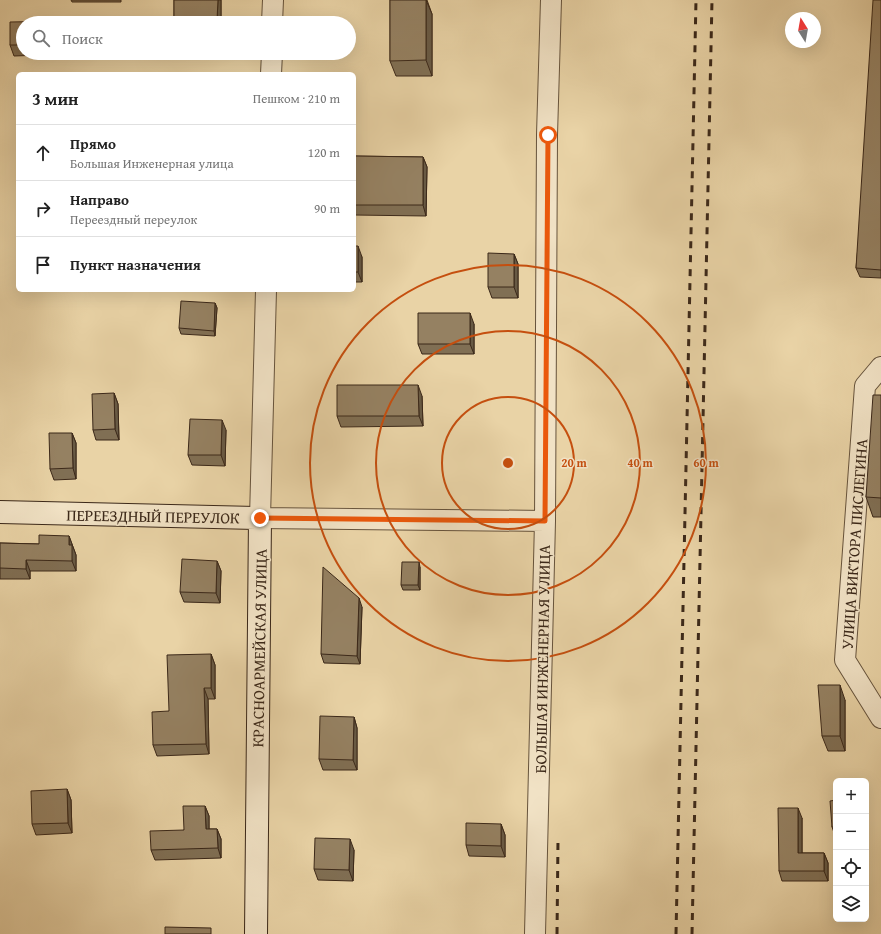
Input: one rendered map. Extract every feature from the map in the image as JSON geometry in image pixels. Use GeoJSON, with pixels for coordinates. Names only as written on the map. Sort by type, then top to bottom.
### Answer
{"type":"FeatureCollection","features":[{"type":"Feature","properties":{"kind":"street"},"geometry":{"type":"LineString","coordinates":[[272,16],[273,0]]}},
{"type":"Feature","properties":{"kind":"street","name":"БОЛЬШАЯ ИНЖЕНЕРНАЯ УЛИЦА"},"geometry":{"type":"LineString","coordinates":[[535,934],[545,521],[547,143],[551,0]]}},
{"type":"Feature","properties":{"kind":"street"},"geometry":{"type":"LineString","coordinates":[[271,72],[272,60]]}},
{"type":"Feature","properties":{"kind":"street","name":"КРАСНОАРМЕЙСКАЯ УЛИЦА"},"geometry":{"type":"LineString","coordinates":[[256,934],[260,518],[266,292]]}},
{"type":"Feature","properties":{"kind":"street","name":"УЛИЦА ВИКТОРА ПИСЛЕГИНА"},"geometry":{"type":"LineString","coordinates":[[881,367],[865,386],[845,660],[881,718]]}},
{"type":"Feature","properties":{"kind":"street","name":"ПЕРЕЕЗДНЫЙ ПЕРЕУЛОК"},"geometry":{"type":"LineString","coordinates":[[0,512],[260,518],[545,521]]}},
{"type":"Feature","properties":{"kind":"building"},"geometry":{"type":"Polygon","coordinates":[[[174,0],[218,0],[217,16],[174,16],[174,0]]]}},
{"type":"Feature","properties":{"kind":"building"},"geometry":{"type":"Polygon","coordinates":[[[390,0],[426,0],[426,60],[390,61],[390,0]]]}},
{"type":"Feature","properties":{"kind":"building"},"geometry":{"type":"Polygon","coordinates":[[[873,0],[881,0],[881,270],[856,268],[873,0]]]}},
{"type":"Feature","properties":{"kind":"building"},"geometry":{"type":"Polygon","coordinates":[[[10,22],[16,22],[16,45],[10,45],[10,22]]]}},
{"type":"Feature","properties":{"kind":"building"},"geometry":{"type":"Polygon","coordinates":[[[356,156],[423,157],[423,205],[356,205],[356,156]]]}},
{"type":"Feature","properties":{"kind":"building"},"geometry":{"type":"Polygon","coordinates":[[[356,246],[358,246],[358,272],[356,272],[356,246]]]}},
{"type":"Feature","properties":{"kind":"building"},"geometry":{"type":"Polygon","coordinates":[[[488,253],[514,254],[514,287],[488,287],[488,253]]]}},
{"type":"Feature","properties":{"kind":"building"},"geometry":{"type":"Polygon","coordinates":[[[181,301],[215,303],[214,331],[179,328],[181,301]]]}},
{"type":"Feature","properties":{"kind":"building"},"geometry":{"type":"Polygon","coordinates":[[[418,313],[470,313],[470,344],[418,344],[418,313]]]}},
{"type":"Feature","properties":{"kind":"building"},"geometry":{"type":"Polygon","coordinates":[[[337,385],[418,385],[419,416],[337,416],[337,385]]]}},
{"type":"Feature","properties":{"kind":"building"},"geometry":{"type":"Polygon","coordinates":[[[114,393],[115,429],[93,430],[92,394],[114,393]]]}},
{"type":"Feature","properties":{"kind":"building"},"geometry":{"type":"Polygon","coordinates":[[[873,395],[881,395],[881,498],[866,497],[873,395]]]}},
{"type":"Feature","properties":{"kind":"building"},"geometry":{"type":"Polygon","coordinates":[[[190,419],[222,420],[221,455],[188,455],[190,419]]]}},
{"type":"Feature","properties":{"kind":"building"},"geometry":{"type":"Polygon","coordinates":[[[49,433],[72,433],[73,468],[50,469],[49,433]]]}},
{"type":"Feature","properties":{"kind":"building"},"geometry":{"type":"Polygon","coordinates":[[[39,535],[69,536],[69,545],[72,545],[72,561],[26,560],[26,569],[0,568],[0,543],[39,544],[39,535]]]}},
{"type":"Feature","properties":{"kind":"building"},"geometry":{"type":"Polygon","coordinates":[[[182,559],[217,561],[216,593],[180,592],[182,559]]]}},
{"type":"Feature","properties":{"kind":"building"},"geometry":{"type":"Polygon","coordinates":[[[402,562],[419,562],[418,585],[401,585],[402,562]]]}},
{"type":"Feature","properties":{"kind":"building"},"geometry":{"type":"Polygon","coordinates":[[[323,567],[359,598],[357,656],[321,654],[323,567]]]}},
{"type":"Feature","properties":{"kind":"building"},"geometry":{"type":"Polygon","coordinates":[[[211,654],[211,688],[204,688],[206,744],[153,745],[152,712],[169,711],[167,655],[211,654]]]}},
{"type":"Feature","properties":{"kind":"building"},"geometry":{"type":"Polygon","coordinates":[[[818,685],[840,685],[840,736],[822,736],[818,685]]]}},
{"type":"Feature","properties":{"kind":"building"},"geometry":{"type":"Polygon","coordinates":[[[320,716],[354,717],[353,760],[319,759],[320,716]]]}},
{"type":"Feature","properties":{"kind":"building"},"geometry":{"type":"Polygon","coordinates":[[[67,789],[68,823],[32,824],[31,791],[67,789]]]}},
{"type":"Feature","properties":{"kind":"building"},"geometry":{"type":"Polygon","coordinates":[[[833,800],[833,827],[832,827],[830,801],[833,800]]]}},
{"type":"Feature","properties":{"kind":"building"},"geometry":{"type":"Polygon","coordinates":[[[183,806],[205,806],[206,829],[217,829],[218,848],[151,850],[150,831],[184,830],[183,806]]]}},
{"type":"Feature","properties":{"kind":"building"},"geometry":{"type":"Polygon","coordinates":[[[778,808],[798,808],[798,853],[824,853],[824,871],[779,871],[778,808]]]}},
{"type":"Feature","properties":{"kind":"building"},"geometry":{"type":"Polygon","coordinates":[[[466,823],[501,824],[501,846],[466,845],[466,823]]]}},
{"type":"Feature","properties":{"kind":"building"},"geometry":{"type":"Polygon","coordinates":[[[315,838],[350,839],[349,870],[314,869],[315,838]]]}},
{"type":"Feature","properties":{"kind":"building"},"geometry":{"type":"Polygon","coordinates":[[[165,927],[211,928],[211,934],[165,934],[165,927]]]}},
{"type":"Feature","properties":{"kind":"railway"},"geometry":{"type":"LineString","coordinates":[[676,934],[696,0]]}},
{"type":"Feature","properties":{"kind":"railway"},"geometry":{"type":"LineString","coordinates":[[692,934],[712,0]]}},
{"type":"Feature","properties":{"kind":"railway"},"geometry":{"type":"LineString","coordinates":[[557,934],[558,840]]}},
{"type":"Feature","properties":{"kind":"route"},"geometry":{"type":"LineString","coordinates":[[260,518],[545,521],[548,135]]}}]}
